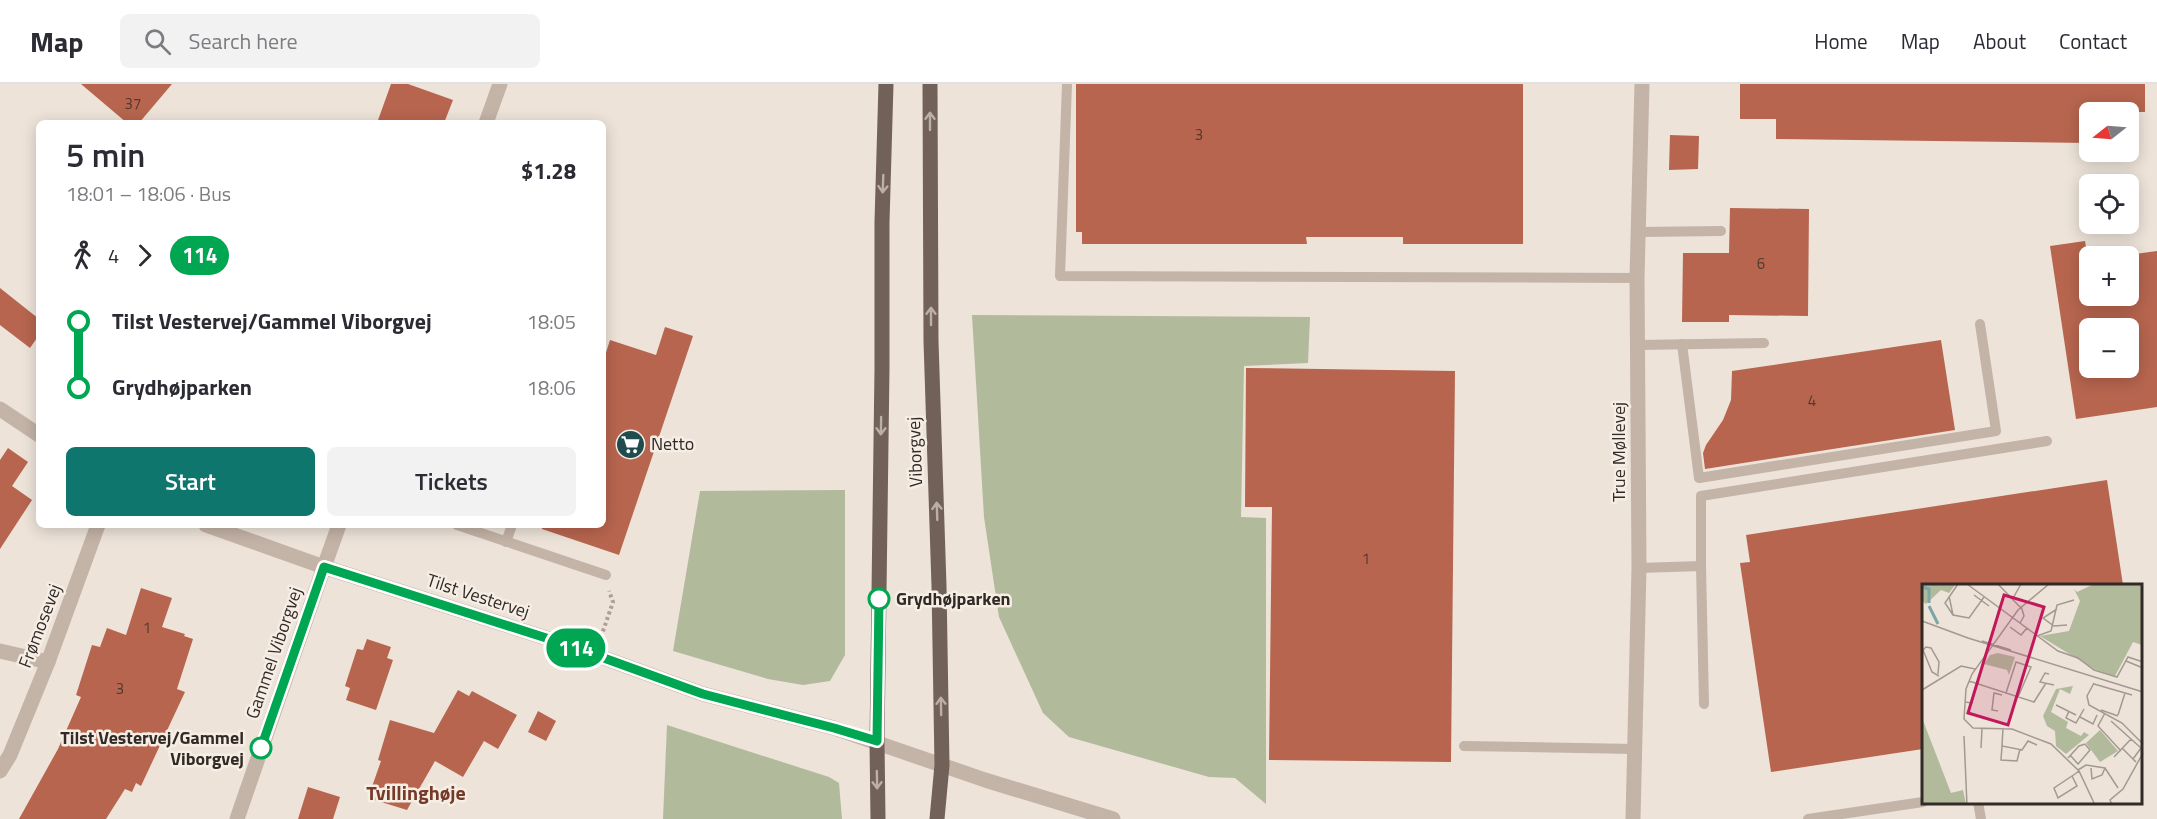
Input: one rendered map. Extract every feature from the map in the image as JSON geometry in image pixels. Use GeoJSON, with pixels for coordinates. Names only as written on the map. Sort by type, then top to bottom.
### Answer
{"type":"FeatureCollection","features":[{"type":"Feature","properties":{"kind":"main road","name":"Viborgvej"},"geometry":{"type":"LineString","coordinates":[[878,819],[882,222],[886,84]]}},
{"type":"Feature","properties":{"kind":"main road","name":"Viborgvej"},"geometry":{"type":"LineString","coordinates":[[930,84],[931,341],[942,765],[937,819]]}},
{"type":"Feature","properties":{"kind":"street"},"geometry":{"type":"LineString","coordinates":[[487,120],[500,84]]}},
{"type":"Feature","properties":{"kind":"street","name":"True Møllevej"},"geometry":{"type":"LineString","coordinates":[[1634,819],[1639,568],[1637,278],[1642,84]]}},
{"type":"Feature","properties":{"kind":"street"},"geometry":{"type":"LineString","coordinates":[[0,409],[36,433]]}},
{"type":"Feature","properties":{"kind":"street","name":"Frømosevej"},"geometry":{"type":"LineString","coordinates":[[0,771],[10,755],[48,662],[97,528]]}},
{"type":"Feature","properties":{"kind":"street","name":"Tilst Vestervej"},"geometry":{"type":"LineString","coordinates":[[214,528],[324,567],[596,655],[703,694],[834,728],[942,765]]}},
{"type":"Feature","properties":{"kind":"street","name":"Gammel Viborgvej"},"geometry":{"type":"LineString","coordinates":[[237,819],[338,528]]}},
{"type":"Feature","properties":{"kind":"street"},"geometry":{"type":"LineString","coordinates":[[0,651],[48,662]]}},
{"type":"Feature","properties":{"kind":"street"},"geometry":{"type":"LineString","coordinates":[[942,765],[1113,819]]}},
{"type":"Feature","properties":{"kind":"lane"},"geometry":{"type":"LineString","coordinates":[[1067,84],[1060,276],[1637,278]]}},
{"type":"Feature","properties":{"kind":"lane"},"geometry":{"type":"LineString","coordinates":[[1638,232],[1721,231]]}},
{"type":"Feature","properties":{"kind":"lane"},"geometry":{"type":"LineString","coordinates":[[1682,344],[1699,478],[1996,431],[1980,324]]}},
{"type":"Feature","properties":{"kind":"lane"},"geometry":{"type":"LineString","coordinates":[[1638,345],[1764,343]]}},
{"type":"Feature","properties":{"kind":"lane"},"geometry":{"type":"LineString","coordinates":[[1704,704],[1701,496],[2047,441]]}},
{"type":"Feature","properties":{"kind":"lane"},"geometry":{"type":"LineString","coordinates":[[466,528],[606,575]]}},
{"type":"Feature","properties":{"kind":"lane"},"geometry":{"type":"LineString","coordinates":[[506,542],[511,528]]}},
{"type":"Feature","properties":{"kind":"lane"},"geometry":{"type":"LineString","coordinates":[[1639,568],[1701,566]]}},
{"type":"Feature","properties":{"kind":"lane"},"geometry":{"type":"LineString","coordinates":[[1464,746],[1635,749]]}},
{"type":"Feature","properties":{"kind":"lane"},"geometry":{"type":"LineString","coordinates":[[1808,819],[1922,802]]}},
{"type":"Feature","properties":{"kind":"lane"},"geometry":{"type":"LineString","coordinates":[[1978,804],[1981,819]]}},
{"type":"Feature","properties":{"kind":"path"},"geometry":{"type":"LineString","coordinates":[[596,655],[613,602],[606,575]]}},
{"type":"Feature","properties":{"kind":"green space"},"geometry":{"type":"Polygon","coordinates":[[[972,315],[1310,317],[1308,363],[1244,366],[1241,517],[1266,518],[1266,804],[1235,778],[1209,777],[1069,737],[1043,713],[999,617],[984,517],[972,315]]]}},
{"type":"Feature","properties":{"kind":"green space"},"geometry":{"type":"Polygon","coordinates":[[[845,490],[845,655],[830,681],[803,685],[768,679],[673,651],[700,491],[845,490]]]}},
{"type":"Feature","properties":{"kind":"green space"},"geometry":{"type":"Polygon","coordinates":[[[667,725],[829,777],[839,783],[842,819],[663,819],[667,725]]]}},
{"type":"Feature","properties":{"kind":"building"},"geometry":{"type":"Polygon","coordinates":[[[81,84],[172,84],[142,120],[123,120],[81,84]]]}},
{"type":"Feature","properties":{"kind":"building"},"geometry":{"type":"Polygon","coordinates":[[[391,84],[408,84],[453,100],[445,120],[378,120],[391,84]]]}},
{"type":"Feature","properties":{"kind":"building"},"geometry":{"type":"Polygon","coordinates":[[[1076,84],[1523,84],[1523,244],[1403,244],[1403,237],[1306,237],[1307,244],[1082,244],[1082,232],[1076,232],[1076,84]]]}},
{"type":"Feature","properties":{"kind":"building"},"geometry":{"type":"Polygon","coordinates":[[[1740,84],[2145,84],[2145,112],[2139,112],[2139,102],[2079,102],[2079,143],[1776,139],[1776,119],[1740,119],[1740,84]]]}},
{"type":"Feature","properties":{"kind":"building"},"geometry":{"type":"Polygon","coordinates":[[[1670,135],[1699,136],[1698,169],[1669,170],[1670,135]]]}},
{"type":"Feature","properties":{"kind":"building"},"geometry":{"type":"Polygon","coordinates":[[[1730,208],[1809,209],[1808,316],[1729,315],[1729,322],[1682,322],[1683,253],[1729,253],[1730,208]]]}},
{"type":"Feature","properties":{"kind":"building"},"geometry":{"type":"Polygon","coordinates":[[[2085,241],[2086,246],[2079,246],[2079,306],[2139,306],[2139,253],[2157,251],[2157,407],[2076,419],[2050,246],[2085,241]]]}},
{"type":"Feature","properties":{"kind":"building"},"geometry":{"type":"Polygon","coordinates":[[[0,288],[36,317],[36,339],[30,348],[0,325],[0,288]]]}},
{"type":"Feature","properties":{"kind":"building","name":"Netto"},"geometry":{"type":"Polygon","coordinates":[[[665,327],[693,336],[619,555],[542,529],[606,528],[606,353],[610,340],[656,355],[665,327]]]}},
{"type":"Feature","properties":{"kind":"building"},"geometry":{"type":"Polygon","coordinates":[[[1941,340],[1955,430],[1705,469],[1703,453],[1706,445],[1723,420],[1731,400],[1732,371],[1941,340]]]}},
{"type":"Feature","properties":{"kind":"building"},"geometry":{"type":"Polygon","coordinates":[[[1246,368],[1455,371],[1451,762],[1269,760],[1272,507],[1245,507],[1246,368]]]}},
{"type":"Feature","properties":{"kind":"building"},"geometry":{"type":"Polygon","coordinates":[[[8,448],[28,462],[12,486],[32,500],[0,549],[0,460],[8,448]]]}},
{"type":"Feature","properties":{"kind":"building"},"geometry":{"type":"Polygon","coordinates":[[[2107,480],[2123,584],[1922,584],[1922,749],[1771,772],[1740,563],[1750,562],[1746,535],[2107,480]]]}},
{"type":"Feature","properties":{"kind":"building"},"geometry":{"type":"Polygon","coordinates":[[[141,588],[172,598],[162,627],[193,639],[177,689],[185,692],[141,786],[136,783],[132,792],[125,789],[106,819],[19,819],[58,749],[81,697],[76,695],[92,645],[100,647],[107,628],[126,635],[141,588]]]}},
{"type":"Feature","properties":{"kind":"building"},"geometry":{"type":"Polygon","coordinates":[[[367,639],[391,647],[387,658],[393,660],[376,710],[346,700],[350,688],[345,686],[357,649],[363,650],[367,639]]]}},
{"type":"Feature","properties":{"kind":"building"},"geometry":{"type":"Polygon","coordinates":[[[458,690],[469,696],[472,691],[517,715],[498,749],[484,741],[463,777],[435,761],[407,810],[368,798],[381,761],[378,760],[390,720],[434,733],[458,690]]]}},
{"type":"Feature","properties":{"kind":"building"},"geometry":{"type":"Polygon","coordinates":[[[538,711],[556,721],[546,741],[528,732],[538,711]]]}},
{"type":"Feature","properties":{"kind":"building"},"geometry":{"type":"Polygon","coordinates":[[[308,787],[340,797],[333,819],[298,819],[308,787]]]}},
{"type":"Feature","properties":{"kind":"bus line","name":"114"},"geometry":{"type":"LineString","coordinates":[[261,748],[324,567],[568,645],[703,694],[877,741],[879,599]]}},
{"type":"Feature","properties":{"kind":"place","name":"Netto"},"geometry":{"type":"Point","coordinates":[630,444]}},
{"type":"Feature","properties":{"kind":"place","name":"Grydhøjparken"},"geometry":{"type":"Point","coordinates":[879,599]}},
{"type":"Feature","properties":{"kind":"place","name":"Tilst Vestervej/Gammel Viborgvej"},"geometry":{"type":"Point","coordinates":[261,748]}},
{"type":"Feature","properties":{"kind":"district","name":"Tvillinghøje"},"geometry":{"type":"Point","coordinates":[416,793]}}]}
